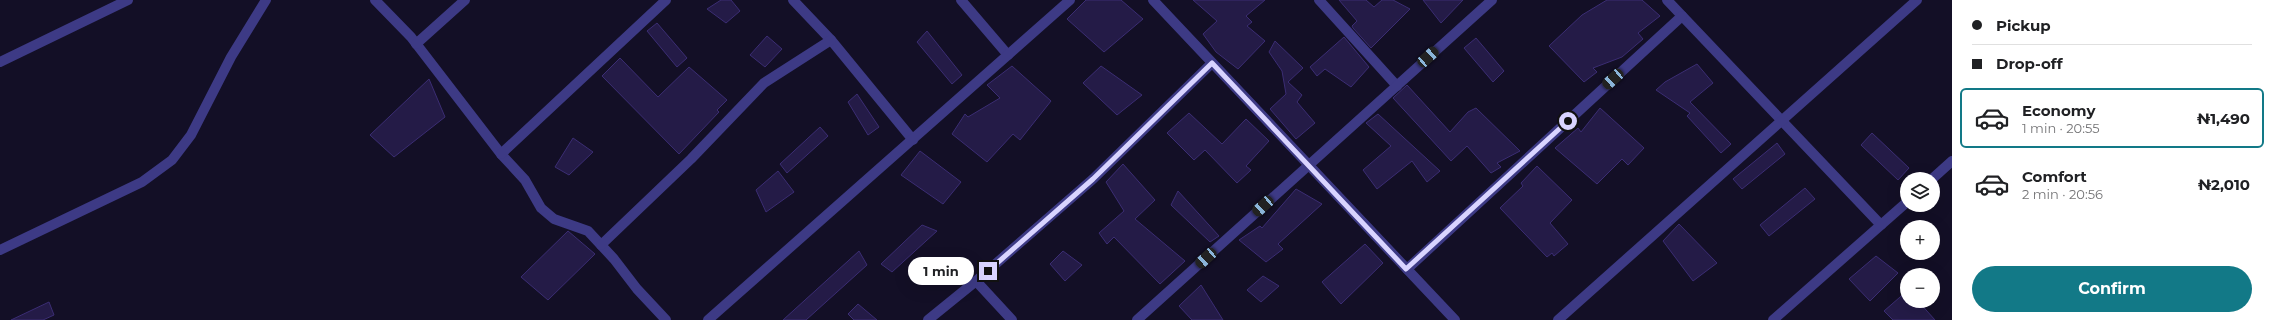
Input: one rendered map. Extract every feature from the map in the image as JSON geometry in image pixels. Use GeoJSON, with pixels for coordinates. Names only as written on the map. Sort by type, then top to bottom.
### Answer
{"type":"FeatureCollection","features":[{"type":"Feature","properties":{"kind":"street"},"geometry":{"type":"LineString","coordinates":[[0,62],[128,0]]}},
{"type":"Feature","properties":{"kind":"street"},"geometry":{"type":"LineString","coordinates":[[0,250],[142,182],[172,160],[191,134],[231,57],[266,0]]}},
{"type":"Feature","properties":{"kind":"street"},"geometry":{"type":"LineString","coordinates":[[375,0],[416,44],[502,154],[525,180],[541,208],[554,219],[588,231],[637,289],[666,320]]}},
{"type":"Feature","properties":{"kind":"street"},"geometry":{"type":"LineString","coordinates":[[416,44],[465,0]]}},
{"type":"Feature","properties":{"kind":"street"},"geometry":{"type":"LineString","coordinates":[[502,154],[666,0]]}},
{"type":"Feature","properties":{"kind":"street"},"geometry":{"type":"LineString","coordinates":[[793,0],[831,40],[913,140]]}},
{"type":"Feature","properties":{"kind":"street"},"geometry":{"type":"LineString","coordinates":[[961,0],[1008,55]]}},
{"type":"Feature","properties":{"kind":"street"},"geometry":{"type":"LineString","coordinates":[[708,320],[1070,0]]}},
{"type":"Feature","properties":{"kind":"street"},"geometry":{"type":"LineString","coordinates":[[1153,0],[1455,320]]}},
{"type":"Feature","properties":{"kind":"street"},"geometry":{"type":"LineString","coordinates":[[1319,0],[1397,86]]}},
{"type":"Feature","properties":{"kind":"street"},"geometry":{"type":"LineString","coordinates":[[1137,320],[1492,0]]}},
{"type":"Feature","properties":{"kind":"street"},"geometry":{"type":"LineString","coordinates":[[1667,0],[1881,225]]}},
{"type":"Feature","properties":{"kind":"street"},"geometry":{"type":"LineString","coordinates":[[1558,320],[1781,119],[1917,0]]}},
{"type":"Feature","properties":{"kind":"street"},"geometry":{"type":"LineString","coordinates":[[1406,269],[1682,16]]}},
{"type":"Feature","properties":{"kind":"street"},"geometry":{"type":"LineString","coordinates":[[601,245],[691,159],[764,83],[831,40]]}},
{"type":"Feature","properties":{"kind":"street"},"geometry":{"type":"LineString","coordinates":[[928,320],[976,281],[1093,179],[1212,63]]}},
{"type":"Feature","properties":{"kind":"street"},"geometry":{"type":"LineString","coordinates":[[1940,172],[1952,161]]}},
{"type":"Feature","properties":{"kind":"street"},"geometry":{"type":"LineString","coordinates":[[1773,320],[1900,208]]}},
{"type":"Feature","properties":{"kind":"street"},"geometry":{"type":"LineString","coordinates":[[976,281],[1012,320]]}},
{"type":"Feature","properties":{"kind":"building"},"geometry":{"type":"Polygon","coordinates":[[[721,0],[731,0],[740,11],[726,23],[707,9],[721,0]]]}},
{"type":"Feature","properties":{"kind":"building"},"geometry":{"type":"Polygon","coordinates":[[[1086,0],[1121,0],[1143,19],[1104,52],[1067,19],[1086,0]]]}},
{"type":"Feature","properties":{"kind":"building"},"geometry":{"type":"Polygon","coordinates":[[[1193,0],[1265,0],[1246,16],[1252,22],[1247,26],[1265,41],[1238,69],[1216,52],[1203,34],[1217,21],[1193,0]]]}},
{"type":"Feature","properties":{"kind":"building"},"geometry":{"type":"Polygon","coordinates":[[[1339,0],[1366,0],[1374,7],[1382,0],[1393,0],[1410,9],[1371,48],[1353,28],[1352,26],[1357,21],[1339,0]]]}},
{"type":"Feature","properties":{"kind":"building"},"geometry":{"type":"Polygon","coordinates":[[[1423,0],[1463,0],[1441,23],[1423,0]]]}},
{"type":"Feature","properties":{"kind":"building"},"geometry":{"type":"Polygon","coordinates":[[[1607,0],[1642,0],[1660,16],[1638,33],[1643,39],[1622,57],[1593,68],[1597,72],[1584,82],[1549,46],[1582,15],[1607,0]]]}},
{"type":"Feature","properties":{"kind":"building"},"geometry":{"type":"Polygon","coordinates":[[[657,23],[687,58],[677,67],[647,31],[657,23]]]}},
{"type":"Feature","properties":{"kind":"building"},"geometry":{"type":"Polygon","coordinates":[[[927,31],[962,75],[952,84],[917,42],[927,31]]]}},
{"type":"Feature","properties":{"kind":"building"},"geometry":{"type":"Polygon","coordinates":[[[767,36],[782,49],[765,67],[750,55],[767,36]]]}},
{"type":"Feature","properties":{"kind":"building"},"geometry":{"type":"Polygon","coordinates":[[[1344,37],[1369,67],[1351,87],[1325,69],[1317,76],[1310,67],[1344,37]]]}},
{"type":"Feature","properties":{"kind":"building"},"geometry":{"type":"Polygon","coordinates":[[[1476,38],[1504,71],[1493,82],[1464,48],[1476,38]]]}},
{"type":"Feature","properties":{"kind":"building"},"geometry":{"type":"Polygon","coordinates":[[[1275,41],[1303,68],[1288,82],[1302,95],[1297,102],[1315,123],[1296,139],[1270,109],[1286,94],[1282,71],[1269,52],[1275,41]]]}},
{"type":"Feature","properties":{"kind":"building"},"geometry":{"type":"Polygon","coordinates":[[[620,58],[658,97],[689,67],[727,100],[717,110],[719,112],[679,154],[602,76],[620,58]]]}},
{"type":"Feature","properties":{"kind":"building"},"geometry":{"type":"Polygon","coordinates":[[[1697,64],[1713,83],[1690,102],[1731,144],[1721,153],[1687,116],[1690,113],[1656,90],[1665,82],[1697,64]]]}},
{"type":"Feature","properties":{"kind":"building"},"geometry":{"type":"Polygon","coordinates":[[[1012,66],[1051,101],[1020,140],[1013,134],[987,162],[952,134],[965,114],[968,117],[1000,98],[987,85],[1012,66]]]}},
{"type":"Feature","properties":{"kind":"building"},"geometry":{"type":"Polygon","coordinates":[[[1101,66],[1142,95],[1117,115],[1083,83],[1101,66]]]}},
{"type":"Feature","properties":{"kind":"building"},"geometry":{"type":"Polygon","coordinates":[[[429,79],[445,117],[394,157],[370,135],[429,79]]]}},
{"type":"Feature","properties":{"kind":"building"},"geometry":{"type":"Polygon","coordinates":[[[1407,85],[1450,132],[1468,112],[1476,108],[1520,151],[1497,163],[1501,167],[1491,173],[1467,146],[1451,161],[1393,98],[1407,85]]]}},
{"type":"Feature","properties":{"kind":"building"},"geometry":{"type":"Polygon","coordinates":[[[857,94],[879,127],[868,135],[848,102],[857,94]]]}},
{"type":"Feature","properties":{"kind":"building"},"geometry":{"type":"Polygon","coordinates":[[[1600,108],[1644,148],[1628,165],[1622,159],[1597,184],[1555,148],[1578,128],[1581,132],[1600,108]]]}},
{"type":"Feature","properties":{"kind":"building"},"geometry":{"type":"Polygon","coordinates":[[[1189,113],[1222,144],[1246,119],[1269,141],[1246,166],[1251,170],[1237,183],[1205,150],[1194,160],[1167,133],[1189,113]]]}},
{"type":"Feature","properties":{"kind":"building"},"geometry":{"type":"Polygon","coordinates":[[[1378,114],[1440,171],[1427,182],[1412,161],[1377,189],[1363,170],[1391,146],[1366,123],[1378,114]]]}},
{"type":"Feature","properties":{"kind":"building"},"geometry":{"type":"Polygon","coordinates":[[[820,127],[828,136],[787,173],[780,164],[820,127]]]}},
{"type":"Feature","properties":{"kind":"building"},"geometry":{"type":"Polygon","coordinates":[[[1872,133],[1909,168],[1905,172],[1900,172],[1900,178],[1898,180],[1861,145],[1872,133]]]}},
{"type":"Feature","properties":{"kind":"building"},"geometry":{"type":"Polygon","coordinates":[[[573,138],[593,152],[569,175],[555,167],[573,138]]]}},
{"type":"Feature","properties":{"kind":"building"},"geometry":{"type":"Polygon","coordinates":[[[1777,143],[1785,154],[1742,189],[1733,179],[1777,143]]]}},
{"type":"Feature","properties":{"kind":"building"},"geometry":{"type":"Polygon","coordinates":[[[920,151],[961,182],[943,204],[901,175],[920,151]]]}},
{"type":"Feature","properties":{"kind":"building"},"geometry":{"type":"Polygon","coordinates":[[[1123,164],[1155,200],[1135,219],[1185,261],[1160,284],[1114,237],[1107,244],[1099,233],[1124,211],[1106,182],[1123,164]]]}},
{"type":"Feature","properties":{"kind":"building"},"geometry":{"type":"Polygon","coordinates":[[[1537,166],[1572,200],[1550,223],[1568,244],[1554,256],[1552,253],[1547,257],[1500,208],[1523,186],[1521,183],[1537,166]]]}},
{"type":"Feature","properties":{"kind":"building"},"geometry":{"type":"Polygon","coordinates":[[[778,171],[794,192],[766,212],[756,190],[778,171]]]}},
{"type":"Feature","properties":{"kind":"building"},"geometry":{"type":"Polygon","coordinates":[[[1805,188],[1815,199],[1769,236],[1760,225],[1805,188]]]}},
{"type":"Feature","properties":{"kind":"building"},"geometry":{"type":"Polygon","coordinates":[[[1296,189],[1322,204],[1278,244],[1283,249],[1266,262],[1239,240],[1260,226],[1262,228],[1296,189]]]}},
{"type":"Feature","properties":{"kind":"building"},"geometry":{"type":"Polygon","coordinates":[[[1178,191],[1219,236],[1210,242],[1171,205],[1178,191]]]}},
{"type":"Feature","properties":{"kind":"building"},"geometry":{"type":"Polygon","coordinates":[[[1679,224],[1717,263],[1693,281],[1663,241],[1679,224]]]}},
{"type":"Feature","properties":{"kind":"building"},"geometry":{"type":"Polygon","coordinates":[[[922,225],[937,231],[892,272],[881,264],[922,225]]]}},
{"type":"Feature","properties":{"kind":"building"},"geometry":{"type":"Polygon","coordinates":[[[568,231],[595,254],[548,300],[521,277],[568,231]]]}},
{"type":"Feature","properties":{"kind":"building"},"geometry":{"type":"Polygon","coordinates":[[[1365,244],[1383,263],[1341,304],[1322,282],[1365,244]]]}},
{"type":"Feature","properties":{"kind":"building"},"geometry":{"type":"Polygon","coordinates":[[[859,251],[867,265],[806,320],[783,320],[859,251]]]}},
{"type":"Feature","properties":{"kind":"building"},"geometry":{"type":"Polygon","coordinates":[[[1063,251],[1082,265],[1065,281],[1050,264],[1063,251]]]}},
{"type":"Feature","properties":{"kind":"building"},"geometry":{"type":"Polygon","coordinates":[[[1876,256],[1898,273],[1870,301],[1849,279],[1876,256]]]}},
{"type":"Feature","properties":{"kind":"building"},"geometry":{"type":"Polygon","coordinates":[[[1263,276],[1279,286],[1261,302],[1247,290],[1263,276]]]}},
{"type":"Feature","properties":{"kind":"building"},"geometry":{"type":"Polygon","coordinates":[[[1201,285],[1223,320],[1192,320],[1179,306],[1201,285]]]}},
{"type":"Feature","properties":{"kind":"building"},"geometry":{"type":"Polygon","coordinates":[[[1900,297],[1900,308],[1924,308],[1935,320],[1893,320],[1884,311],[1900,297]]]}},
{"type":"Feature","properties":{"kind":"building"},"geometry":{"type":"Polygon","coordinates":[[[49,302],[54,315],[43,320],[11,320],[49,302]]]}},
{"type":"Feature","properties":{"kind":"building"},"geometry":{"type":"Polygon","coordinates":[[[858,304],[877,320],[854,320],[848,314],[858,304]]]}},
{"type":"Feature","properties":{"kind":"route"},"geometry":{"type":"LineString","coordinates":[[988,271],[1093,179],[1212,63],[1406,269],[1568,121]]}}]}
